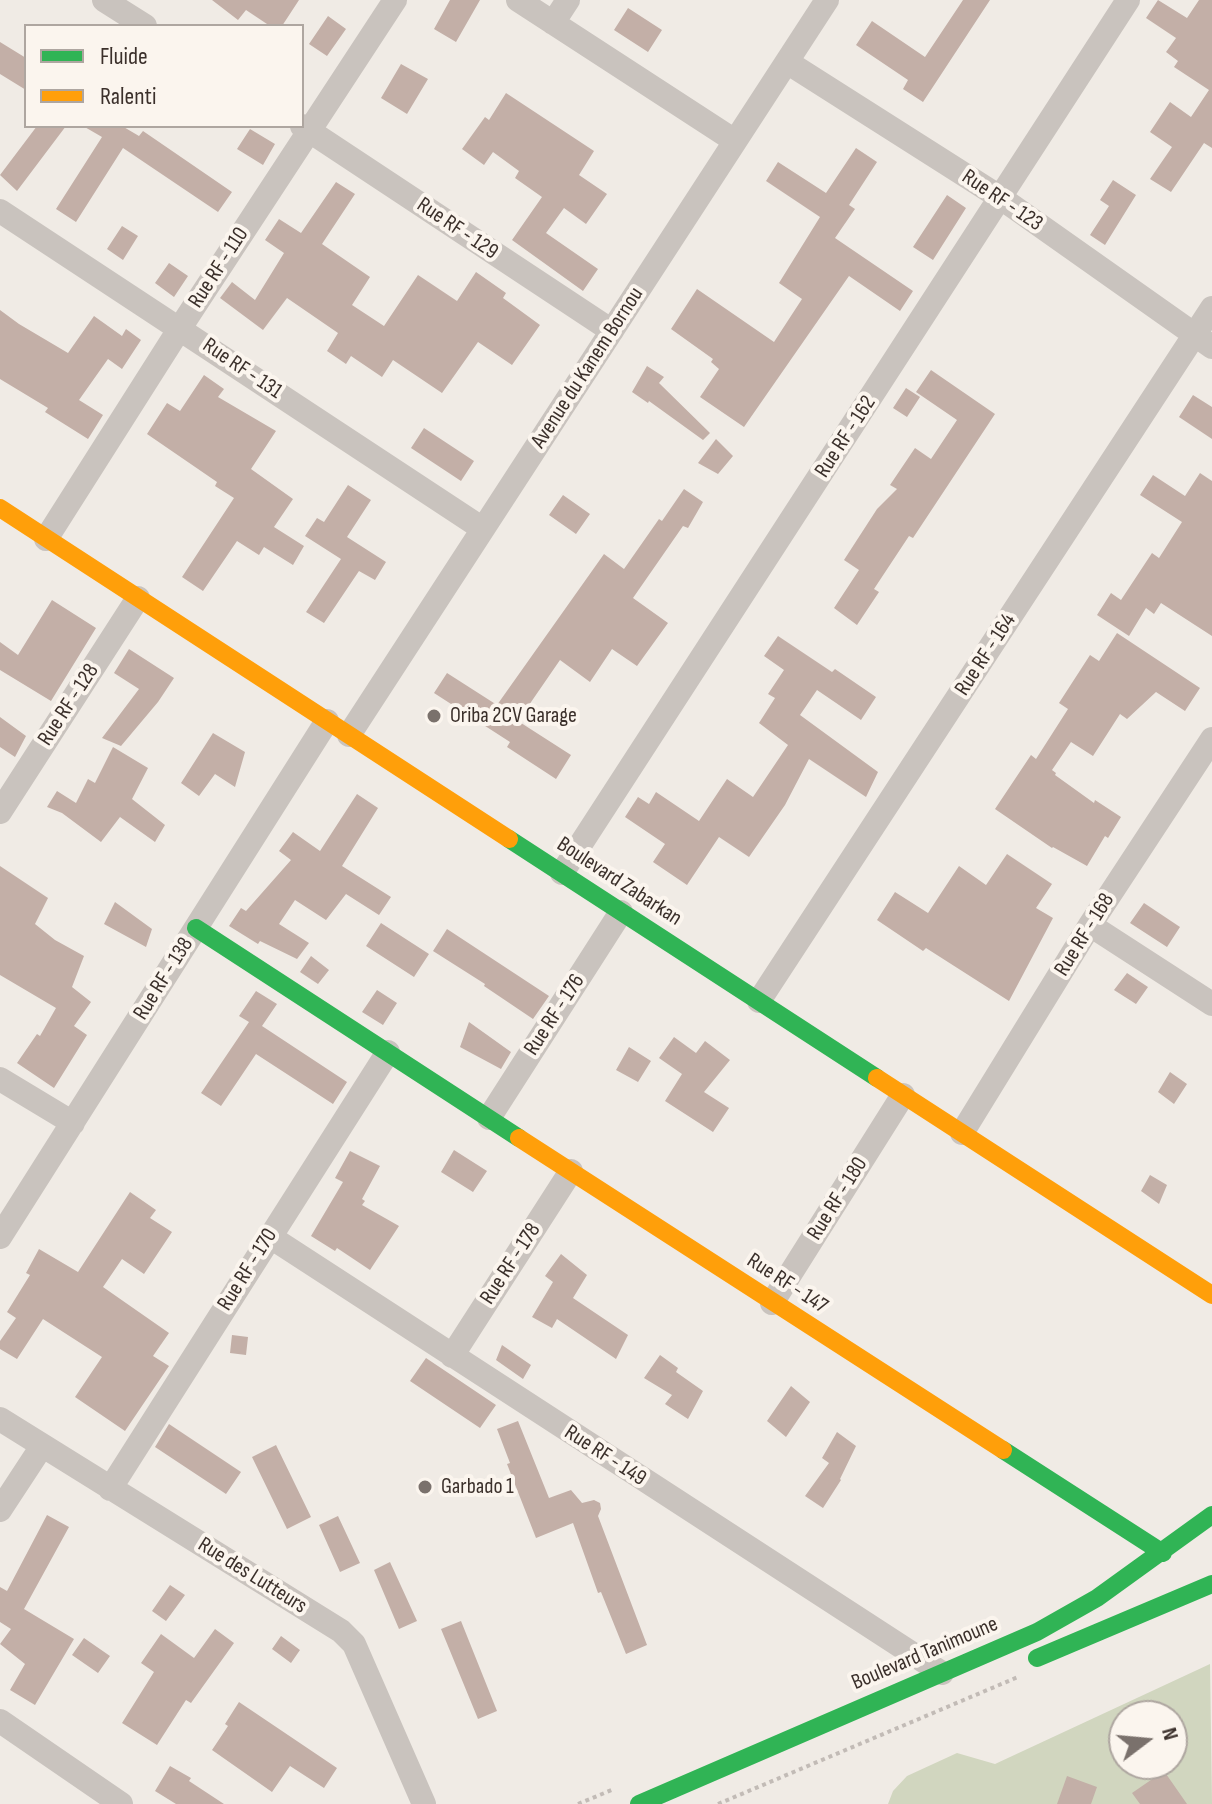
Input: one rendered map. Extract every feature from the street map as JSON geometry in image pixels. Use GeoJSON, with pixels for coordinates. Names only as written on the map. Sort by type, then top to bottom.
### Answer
{"type":"FeatureCollection","features":[{"type":"Feature","properties":{"kind":"street"},"geometry":{"type":"LineString","coordinates":[[104,0],[142,24]]}},
{"type":"Feature","properties":{"kind":"street","name":"Rue RF - 110"},"geometry":{"type":"LineString","coordinates":[[46,539],[306,128],[395,0]]}},
{"type":"Feature","properties":{"kind":"street"},"geometry":{"type":"LineString","coordinates":[[518,0],[735,141]]}},
{"type":"Feature","properties":{"kind":"street"},"geometry":{"type":"LineString","coordinates":[[553,23],[568,0]]}},
{"type":"Feature","properties":{"kind":"street","name":"Avenue du Kanem Bornou"},"geometry":{"type":"LineString","coordinates":[[349,735],[827,0]]}},
{"type":"Feature","properties":{"kind":"street","name":"Rue RF - 162"},"geometry":{"type":"LineString","coordinates":[[562,873],[1128,0]]}},
{"type":"Feature","properties":{"kind":"street","name":"Rue RF - 123"},"geometry":{"type":"LineString","coordinates":[[787,62],[1001,198],[1203,341]]}},
{"type":"Feature","properties":{"kind":"street","name":"Rue RF - 129"},"geometry":{"type":"LineString","coordinates":[[306,128],[612,331]]}},
{"type":"Feature","properties":{"kind":"street","name":"Rue RF - 131"},"geometry":{"type":"LineString","coordinates":[[0,211],[483,529]]}},
{"type":"Feature","properties":{"kind":"street","name":"Rue RF - 164"},"geometry":{"type":"LineString","coordinates":[[759,1001],[1203,341],[1212,308]]}},
{"type":"Feature","properties":{"kind":"street","name":"Boulevard Zabarkan"},"geometry":{"type":"LineString","coordinates":[[0,508],[1212,1295]]}},
{"type":"Feature","properties":{"kind":"street","name":"Rue RF - 128"},"geometry":{"type":"LineString","coordinates":[[0,812],[138,598]]}},
{"type":"Feature","properties":{"kind":"street","name":"Rue RF - 138"},"geometry":{"type":"LineString","coordinates":[[0,1237],[327,721]]}},
{"type":"Feature","properties":{"kind":"street","name":"Rue RF - 168"},"geometry":{"type":"LineString","coordinates":[[962,1133],[1090,925],[1210,746]]}},
{"type":"Feature","properties":{"kind":"street","name":"Rue RF - 176"},"geometry":{"type":"LineString","coordinates":[[489,1118],[621,912]]}},
{"type":"Feature","properties":{"kind":"street"},"geometry":{"type":"LineString","coordinates":[[1090,925],[1212,1004]]}},
{"type":"Feature","properties":{"kind":"street","name":"Rue RF - 147"},"geometry":{"type":"LineString","coordinates":[[196,928],[1163,1553]]}},
{"type":"Feature","properties":{"kind":"street","name":"Rue RF - 170"},"geometry":{"type":"LineString","coordinates":[[110,1489],[388,1052]]}},
{"type":"Feature","properties":{"kind":"street"},"geometry":{"type":"LineString","coordinates":[[0,1079],[73,1123]]}},
{"type":"Feature","properties":{"kind":"street","name":"Rue RF - 180"},"geometry":{"type":"LineString","coordinates":[[772,1303],[903,1095]]}},
{"type":"Feature","properties":{"kind":"street","name":"Rue RF - 178"},"geometry":{"type":"LineString","coordinates":[[452,1356],[571,1171]]}},
{"type":"Feature","properties":{"kind":"street","name":"Rue RF - 149"},"geometry":{"type":"LineString","coordinates":[[269,1236],[942,1673]]}},
{"type":"Feature","properties":{"kind":"street","name":"Rue des Lutteurs"},"geometry":{"type":"LineString","coordinates":[[0,1419],[348,1637],[361,1659],[424,1804]]}},
{"type":"Feature","properties":{"kind":"street"},"geometry":{"type":"LineString","coordinates":[[0,1510],[42,1446]]}},
{"type":"Feature","properties":{"kind":"street","name":"Boulevard Tanimoune"},"geometry":{"type":"LineString","coordinates":[[639,1804],[1068,1616],[1163,1553],[1212,1515]]}},
{"type":"Feature","properties":{"kind":"street"},"geometry":{"type":"LineString","coordinates":[[1025,1668],[1212,1584]]}},
{"type":"Feature","properties":{"kind":"street"},"geometry":{"type":"LineString","coordinates":[[0,1721],[121,1804]]}},
{"type":"Feature","properties":{"kind":"path"},"geometry":{"type":"LineString","coordinates":[[718,1804],[1025,1668]]}},
{"type":"Feature","properties":{"kind":"green space"},"geometry":{"type":"Polygon","coordinates":[[[1210,1664],[1212,1804],[888,1804],[893,1791],[907,1776],[957,1753],[995,1764],[1108,1711],[1108,1780],[1188,1780],[1188,1700],[1133,1700],[1210,1664]]]}},
{"type":"Feature","properties":{"kind":"building"},"geometry":{"type":"Polygon","coordinates":[[[212,0],[299,0],[283,24],[267,24],[246,10],[238,20],[212,0]]]}},
{"type":"Feature","properties":{"kind":"building"},"geometry":{"type":"Polygon","coordinates":[[[450,0],[480,0],[456,42],[434,29],[450,0]]]}},
{"type":"Feature","properties":{"kind":"building"},"geometry":{"type":"Polygon","coordinates":[[[963,0],[990,0],[923,102],[903,89],[908,80],[856,45],[872,21],[925,57],[963,0]]]}},
{"type":"Feature","properties":{"kind":"building"},"geometry":{"type":"Polygon","coordinates":[[[1158,0],[1187,18],[1199,0],[1212,0],[1212,148],[1204,143],[1171,192],[1150,179],[1172,147],[1150,132],[1170,102],[1191,117],[1209,90],[1174,67],[1178,61],[1166,52],[1176,38],[1146,18],[1158,0]]]}},
{"type":"Feature","properties":{"kind":"building"},"geometry":{"type":"Polygon","coordinates":[[[628,8],[662,30],[648,52],[614,30],[628,8]]]}},
{"type":"Feature","properties":{"kind":"building"},"geometry":{"type":"Polygon","coordinates":[[[328,16],[346,29],[327,56],[309,44],[328,16]]]}},
{"type":"Feature","properties":{"kind":"building"},"geometry":{"type":"Polygon","coordinates":[[[0,42],[24,57],[24,89],[0,74],[0,42]]]}},
{"type":"Feature","properties":{"kind":"building"},"geometry":{"type":"Polygon","coordinates":[[[401,64],[428,79],[407,114],[381,98],[401,64]]]}},
{"type":"Feature","properties":{"kind":"building"},"geometry":{"type":"Polygon","coordinates":[[[506,93],[594,151],[579,175],[607,194],[586,224],[564,208],[546,233],[598,269],[583,291],[512,240],[542,197],[515,178],[519,171],[493,152],[484,165],[462,149],[485,117],[489,120],[506,93]]]}},
{"type":"Feature","properties":{"kind":"building"},"geometry":{"type":"Polygon","coordinates":[[[35,128],[64,128],[17,191],[0,175],[35,128]]]}},
{"type":"Feature","properties":{"kind":"building"},"geometry":{"type":"Polygon","coordinates":[[[86,128],[125,128],[139,136],[143,131],[232,192],[218,212],[123,148],[76,222],[56,209],[102,137],[86,128]]]}},
{"type":"Feature","properties":{"kind":"building"},"geometry":{"type":"Polygon","coordinates":[[[250,129],[275,144],[263,165],[237,149],[250,129]]]}},
{"type":"Feature","properties":{"kind":"building"},"geometry":{"type":"Polygon","coordinates":[[[856,148],[877,162],[849,205],[855,209],[835,238],[913,291],[900,311],[849,276],[744,427],[700,397],[719,369],[711,362],[713,359],[671,329],[697,289],[774,342],[802,299],[779,283],[820,217],[766,181],[778,162],[826,193],[856,148]]]}},
{"type":"Feature","properties":{"kind":"building"},"geometry":{"type":"Polygon","coordinates":[[[1113,180],[1136,195],[1105,245],[1090,235],[1109,206],[1100,200],[1113,180]]]}},
{"type":"Feature","properties":{"kind":"building"},"geometry":{"type":"Polygon","coordinates":[[[336,182],[355,194],[322,244],[370,277],[352,305],[384,326],[418,275],[457,301],[476,272],[506,293],[503,298],[540,325],[512,365],[478,342],[442,393],[393,360],[382,377],[351,356],[346,364],[327,351],[338,333],[287,298],[263,330],[220,298],[232,282],[255,300],[284,253],[265,240],[279,219],[301,233],[336,182]]]}},
{"type":"Feature","properties":{"kind":"building"},"geometry":{"type":"Polygon","coordinates":[[[947,195],[966,208],[933,260],[913,247],[947,195]]]}},
{"type":"Feature","properties":{"kind":"building"},"geometry":{"type":"Polygon","coordinates":[[[122,226],[138,236],[123,260],[107,249],[122,226]]]}},
{"type":"Feature","properties":{"kind":"building"},"geometry":{"type":"Polygon","coordinates":[[[169,263],[188,276],[174,297],[155,283],[169,263]]]}},
{"type":"Feature","properties":{"kind":"building"},"geometry":{"type":"Polygon","coordinates":[[[0,310],[68,353],[94,316],[122,336],[126,329],[141,340],[122,369],[108,359],[79,400],[103,415],[88,439],[45,412],[48,408],[0,379],[0,310]]]}},
{"type":"Feature","properties":{"kind":"building"},"geometry":{"type":"Polygon","coordinates":[[[647,366],[664,377],[659,383],[710,433],[703,440],[632,392],[647,366]]]}},
{"type":"Feature","properties":{"kind":"building"},"geometry":{"type":"Polygon","coordinates":[[[931,370],[995,414],[913,538],[909,536],[874,589],[879,592],[857,625],[834,608],[859,570],[844,560],[877,509],[897,489],[890,485],[915,448],[931,459],[957,420],[916,392],[931,370]]]}},
{"type":"Feature","properties":{"kind":"building"},"geometry":{"type":"Polygon","coordinates":[[[204,375],[224,389],[218,397],[276,431],[251,469],[293,499],[274,527],[304,546],[293,565],[264,547],[259,555],[237,541],[203,591],[182,577],[234,498],[215,486],[217,482],[147,434],[167,403],[180,411],[204,375]]]}},
{"type":"Feature","properties":{"kind":"building"},"geometry":{"type":"Polygon","coordinates":[[[906,388],[920,397],[907,417],[893,408],[906,388]]]}},
{"type":"Feature","properties":{"kind":"building"},"geometry":{"type":"Polygon","coordinates":[[[1193,395],[1212,407],[1212,439],[1179,417],[1193,395]]]}},
{"type":"Feature","properties":{"kind":"building"},"geometry":{"type":"Polygon","coordinates":[[[424,428],[474,461],[461,481],[411,448],[424,428]]]}},
{"type":"Feature","properties":{"kind":"building"},"geometry":{"type":"Polygon","coordinates":[[[716,439],[733,456],[718,474],[698,463],[716,439]]]}},
{"type":"Feature","properties":{"kind":"building"},"geometry":{"type":"Polygon","coordinates":[[[1200,473],[1212,481],[1212,636],[1161,603],[1154,614],[1146,608],[1129,636],[1097,615],[1111,593],[1121,600],[1152,553],[1159,558],[1182,522],[1140,495],[1153,475],[1185,496],[1200,473]]]}},
{"type":"Feature","properties":{"kind":"building"},"geometry":{"type":"Polygon","coordinates":[[[348,485],[371,500],[347,537],[386,562],[375,580],[359,571],[324,623],[306,612],[341,559],[305,536],[317,518],[324,522],[348,485]]]}},
{"type":"Feature","properties":{"kind":"building"},"geometry":{"type":"Polygon","coordinates":[[[684,489],[703,502],[688,528],[683,526],[633,598],[668,623],[637,666],[612,649],[590,682],[560,660],[518,721],[571,755],[556,779],[507,747],[510,742],[434,693],[447,673],[497,705],[604,554],[624,569],[684,489]]]}},
{"type":"Feature","properties":{"kind":"building"},"geometry":{"type":"Polygon","coordinates":[[[563,495],[590,514],[576,534],[549,515],[563,495]]]}},
{"type":"Feature","properties":{"kind":"building"},"geometry":{"type":"Polygon","coordinates":[[[52,600],[96,628],[51,701],[0,670],[0,642],[18,655],[52,600]]]}},
{"type":"Feature","properties":{"kind":"building"},"geometry":{"type":"Polygon","coordinates":[[[1117,633],[1200,688],[1185,711],[1156,692],[1127,719],[1120,714],[1093,756],[1071,742],[1052,770],[1094,803],[1095,800],[1121,817],[1087,866],[1052,848],[995,809],[1031,755],[1036,759],[1068,709],[1059,703],[1090,655],[1099,661],[1117,633]]]}},
{"type":"Feature","properties":{"kind":"building"},"geometry":{"type":"Polygon","coordinates":[[[778,636],[876,697],[861,720],[817,690],[800,715],[878,772],[866,797],[809,759],[785,805],[749,857],[719,837],[687,885],[653,862],[665,844],[625,817],[638,797],[649,804],[656,792],[699,821],[727,779],[753,797],[788,745],[759,723],[775,698],[768,694],[784,670],[764,656],[778,636]]]}},
{"type":"Feature","properties":{"kind":"building"},"geometry":{"type":"Polygon","coordinates":[[[129,649],[174,678],[121,746],[102,738],[139,689],[114,673],[129,649]]]}},
{"type":"Feature","properties":{"kind":"building"},"geometry":{"type":"Polygon","coordinates":[[[0,717],[26,736],[15,757],[0,747],[0,717]]]}},
{"type":"Feature","properties":{"kind":"building"},"geometry":{"type":"Polygon","coordinates":[[[213,733],[245,752],[235,787],[215,774],[199,796],[181,783],[213,733]]]}},
{"type":"Feature","properties":{"kind":"building"},"geometry":{"type":"Polygon","coordinates":[[[113,747],[148,768],[132,799],[165,825],[155,842],[120,817],[101,842],[62,813],[47,807],[57,791],[76,803],[88,779],[95,783],[113,747]]]}},
{"type":"Feature","properties":{"kind":"building"},"geometry":{"type":"Polygon","coordinates":[[[357,794],[378,808],[342,866],[391,897],[379,915],[346,894],[326,920],[295,900],[279,924],[309,943],[297,959],[260,941],[258,944],[229,926],[241,908],[246,911],[291,860],[279,851],[293,832],[320,851],[357,794]]]}},
{"type":"Feature","properties":{"kind":"building"},"geometry":{"type":"Polygon","coordinates":[[[1007,854],[1052,884],[1036,908],[1053,918],[1009,1001],[877,920],[895,892],[928,913],[959,866],[986,885],[1007,854]]]}},
{"type":"Feature","properties":{"kind":"building"},"geometry":{"type":"Polygon","coordinates":[[[0,866],[48,898],[35,924],[55,940],[84,956],[72,987],[91,1002],[74,1026],[87,1035],[54,1088],[17,1063],[37,1034],[40,1036],[56,1008],[0,975],[0,866]]]}},
{"type":"Feature","properties":{"kind":"building"},"geometry":{"type":"Polygon","coordinates":[[[115,902],[152,929],[146,947],[104,924],[115,902]]]}},
{"type":"Feature","properties":{"kind":"building"},"geometry":{"type":"Polygon","coordinates":[[[1144,903],[1180,927],[1167,947],[1130,923],[1144,903]]]}},
{"type":"Feature","properties":{"kind":"building"},"geometry":{"type":"Polygon","coordinates":[[[381,923],[429,954],[414,977],[366,946],[381,923]]]}},
{"type":"Feature","properties":{"kind":"building"},"geometry":{"type":"Polygon","coordinates":[[[447,929],[549,996],[533,1019],[433,951],[447,929]]]}},
{"type":"Feature","properties":{"kind":"building"},"geometry":{"type":"Polygon","coordinates":[[[311,956],[329,970],[318,984],[300,972],[311,956]]]}},
{"type":"Feature","properties":{"kind":"building"},"geometry":{"type":"Polygon","coordinates":[[[1127,973],[1148,987],[1136,1004],[1114,990],[1127,973]]]}},
{"type":"Feature","properties":{"kind":"building"},"geometry":{"type":"Polygon","coordinates":[[[377,990],[397,1003],[383,1025],[362,1012],[377,990]]]}},
{"type":"Feature","properties":{"kind":"building"},"geometry":{"type":"Polygon","coordinates":[[[256,991],[277,1004],[262,1026],[347,1082],[333,1104],[256,1054],[221,1106],[201,1093],[249,1022],[239,1016],[256,991]]]}},
{"type":"Feature","properties":{"kind":"building"},"geometry":{"type":"Polygon","coordinates":[[[469,1022],[511,1052],[501,1069],[460,1047],[469,1022]]]}},
{"type":"Feature","properties":{"kind":"building"},"geometry":{"type":"Polygon","coordinates":[[[674,1037],[696,1053],[705,1041],[730,1060],[704,1092],[729,1108],[713,1132],[665,1101],[682,1074],[659,1058],[674,1037]]]}},
{"type":"Feature","properties":{"kind":"building"},"geometry":{"type":"Polygon","coordinates":[[[629,1047],[651,1061],[638,1082],[616,1070],[629,1047]]]}},
{"type":"Feature","properties":{"kind":"building"},"geometry":{"type":"Polygon","coordinates":[[[1170,1072],[1187,1084],[1174,1104],[1158,1092],[1170,1072]]]}},
{"type":"Feature","properties":{"kind":"building"},"geometry":{"type":"Polygon","coordinates":[[[454,1150],[487,1171],[473,1192],[441,1172],[454,1150]]]}},
{"type":"Feature","properties":{"kind":"building"},"geometry":{"type":"Polygon","coordinates":[[[350,1151],[380,1166],[362,1199],[365,1201],[362,1205],[399,1226],[370,1270],[337,1248],[335,1251],[311,1236],[343,1182],[335,1178],[350,1151]]]}},
{"type":"Feature","properties":{"kind":"building"},"geometry":{"type":"Polygon","coordinates":[[[1150,1175],[1167,1185],[1159,1204],[1141,1191],[1150,1175]]]}},
{"type":"Feature","properties":{"kind":"building"},"geometry":{"type":"Polygon","coordinates":[[[130,1192],[156,1210],[150,1218],[172,1232],[144,1274],[122,1259],[103,1287],[169,1333],[153,1356],[169,1366],[125,1431],[75,1397],[102,1357],[43,1319],[17,1359],[0,1349],[0,1341],[16,1318],[7,1312],[30,1275],[26,1273],[39,1249],[78,1272],[130,1192]]]}},
{"type":"Feature","properties":{"kind":"building"},"geometry":{"type":"Polygon","coordinates":[[[561,1254],[587,1275],[573,1298],[628,1335],[616,1359],[557,1319],[552,1328],[532,1317],[553,1282],[545,1276],[561,1254]]]}},
{"type":"Feature","properties":{"kind":"building"},"geometry":{"type":"Polygon","coordinates":[[[232,1335],[248,1337],[246,1355],[230,1353],[232,1335]]]}},
{"type":"Feature","properties":{"kind":"building"},"geometry":{"type":"Polygon","coordinates":[[[502,1345],[531,1365],[523,1379],[496,1360],[502,1345]]]}},
{"type":"Feature","properties":{"kind":"building"},"geometry":{"type":"Polygon","coordinates":[[[660,1355],[678,1368],[676,1372],[703,1391],[688,1419],[665,1404],[672,1395],[644,1378],[660,1355]]]}},
{"type":"Feature","properties":{"kind":"building"},"geometry":{"type":"Polygon","coordinates":[[[426,1358],[496,1405],[480,1428],[410,1381],[426,1358]]]}},
{"type":"Feature","properties":{"kind":"building"},"geometry":{"type":"Polygon","coordinates":[[[791,1386],[810,1402],[786,1437],[767,1421],[791,1386]]]}},
{"type":"Feature","properties":{"kind":"building"},"geometry":{"type":"Polygon","coordinates":[[[518,1421],[549,1498],[571,1490],[582,1503],[594,1500],[600,1503],[598,1516],[647,1645],[626,1654],[601,1592],[598,1593],[573,1523],[536,1538],[497,1429],[518,1421]]]}},
{"type":"Feature","properties":{"kind":"building"},"geometry":{"type":"Polygon","coordinates":[[[169,1424],[241,1472],[226,1494],[155,1447],[169,1424]]]}},
{"type":"Feature","properties":{"kind":"building"},"geometry":{"type":"Polygon","coordinates":[[[837,1432],[856,1446],[841,1480],[823,1508],[805,1496],[829,1463],[822,1458],[837,1432]]]}},
{"type":"Feature","properties":{"kind":"building"},"geometry":{"type":"Polygon","coordinates":[[[276,1445],[311,1517],[287,1529],[252,1457],[276,1445]]]}},
{"type":"Feature","properties":{"kind":"building"},"geometry":{"type":"Polygon","coordinates":[[[47,1515],[69,1527],[24,1609],[74,1639],[35,1705],[10,1690],[25,1664],[0,1644],[11,1629],[0,1622],[0,1587],[7,1591],[47,1515]]]}},
{"type":"Feature","properties":{"kind":"building"},"geometry":{"type":"Polygon","coordinates":[[[338,1516],[360,1563],[340,1572],[319,1525],[338,1516]]]}},
{"type":"Feature","properties":{"kind":"building"},"geometry":{"type":"Polygon","coordinates":[[[390,1562],[417,1621],[399,1629],[374,1570],[390,1562]]]}},
{"type":"Feature","properties":{"kind":"building"},"geometry":{"type":"Polygon","coordinates":[[[170,1585],[185,1595],[166,1621],[152,1611],[170,1585]]]}},
{"type":"Feature","properties":{"kind":"building"},"geometry":{"type":"Polygon","coordinates":[[[461,1621],[497,1711],[478,1719],[441,1629],[461,1621]]]}},
{"type":"Feature","properties":{"kind":"building"},"geometry":{"type":"Polygon","coordinates":[[[215,1629],[234,1643],[191,1703],[186,1700],[157,1745],[122,1723],[154,1672],[141,1663],[161,1634],[194,1658],[215,1629]]]}},
{"type":"Feature","properties":{"kind":"building"},"geometry":{"type":"Polygon","coordinates":[[[281,1636],[300,1650],[291,1663],[272,1649],[281,1636]]]}},
{"type":"Feature","properties":{"kind":"building"},"geometry":{"type":"Polygon","coordinates":[[[84,1638],[110,1656],[98,1673],[72,1655],[84,1638]]]}},
{"type":"Feature","properties":{"kind":"building"},"geometry":{"type":"Polygon","coordinates":[[[239,1702],[337,1768],[324,1788],[290,1766],[272,1792],[212,1750],[239,1702]]]}},
{"type":"Feature","properties":{"kind":"building"},"geometry":{"type":"Polygon","coordinates":[[[170,1766],[224,1804],[176,1804],[155,1791],[170,1766]]]}},
{"type":"Feature","properties":{"kind":"building"},"geometry":{"type":"Polygon","coordinates":[[[1067,1776],[1097,1787],[1091,1804],[1057,1804],[1067,1776]]]}},
{"type":"Feature","properties":{"kind":"building"},"geometry":{"type":"Polygon","coordinates":[[[1151,1780],[1170,1780],[1187,1804],[1140,1804],[1132,1793],[1151,1780]]]}},
{"type":"Feature","properties":{"kind":"traffic: fast"},"geometry":{"type":"LineString","coordinates":[[509,839],[877,1078]]}},
{"type":"Feature","properties":{"kind":"traffic: fast"},"geometry":{"type":"LineString","coordinates":[[196,928],[519,1138]]}},
{"type":"Feature","properties":{"kind":"traffic: fast"},"geometry":{"type":"LineString","coordinates":[[1003,1450],[1163,1553]]}},
{"type":"Feature","properties":{"kind":"traffic: fast"},"geometry":{"type":"LineString","coordinates":[[639,1804],[1037,1632],[1097,1598],[1212,1515]]}},
{"type":"Feature","properties":{"kind":"traffic: fast"},"geometry":{"type":"LineString","coordinates":[[1037,1658],[1212,1584]]}},
{"type":"Feature","properties":{"kind":"traffic: slow"},"geometry":{"type":"LineString","coordinates":[[0,508],[509,839]]}},
{"type":"Feature","properties":{"kind":"traffic: slow"},"geometry":{"type":"LineString","coordinates":[[877,1078],[1212,1295]]}},
{"type":"Feature","properties":{"kind":"traffic: slow"},"geometry":{"type":"LineString","coordinates":[[519,1138],[1003,1450]]}},
{"type":"Feature","properties":{"kind":"place","name":"Oriba 2CV Garage"},"geometry":{"type":"Point","coordinates":[434,716]}},
{"type":"Feature","properties":{"kind":"place","name":"Garbado 1"},"geometry":{"type":"Point","coordinates":[425,1487]}}]}
